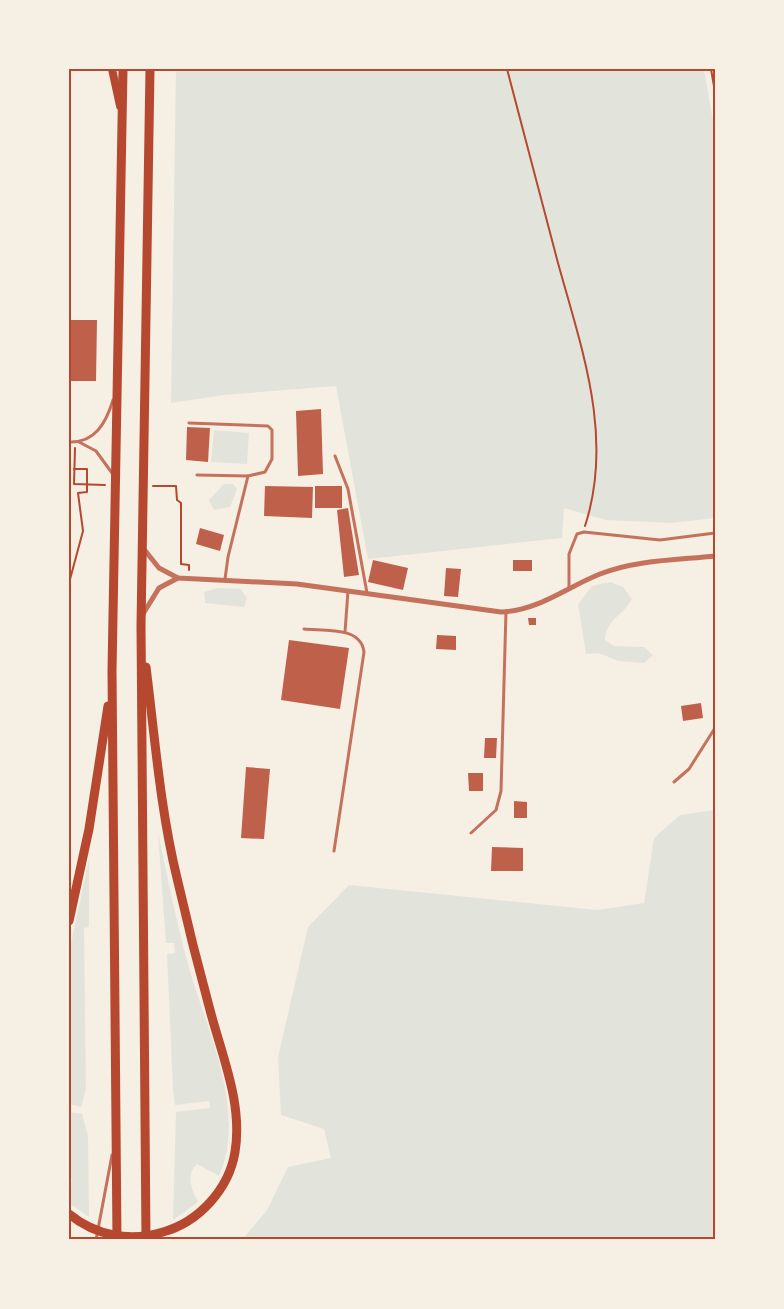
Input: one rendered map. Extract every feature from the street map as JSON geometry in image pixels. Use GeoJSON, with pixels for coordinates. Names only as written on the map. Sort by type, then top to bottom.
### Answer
{"type":"FeatureCollection","features":[{"type":"Feature","properties":{"kind":"highway"},"geometry":{"type":"LineString","coordinates":[[117,1240],[112,671],[123,69]]}},
{"type":"Feature","properties":{"kind":"highway"},"geometry":{"type":"LineString","coordinates":[[146,1240],[141,621],[150,69]]}},
{"type":"Feature","properties":{"kind":"highway"},"geometry":{"type":"LineString","coordinates":[[69,1214],[84,1225],[106,1234],[149,1236],[174,1228],[195,1216],[214,1197],[226,1179],[236,1143],[235,1108],[194,949],[165,822],[141,621]]}},
{"type":"Feature","properties":{"kind":"highway"},"geometry":{"type":"LineString","coordinates":[[69,921],[89,829],[112,671]]}},
{"type":"Feature","properties":{"kind":"main road"},"geometry":{"type":"LineString","coordinates":[[112,69],[122,117]]}},
{"type":"Feature","properties":{"kind":"street"},"geometry":{"type":"LineString","coordinates":[[142,546],[159,568],[178,578],[297,584],[506,611],[530,607],[601,574],[625,567],[715,556]]}},
{"type":"Feature","properties":{"kind":"street"},"geometry":{"type":"LineString","coordinates":[[141,621],[159,588],[178,578]]}},
{"type":"Feature","properties":{"kind":"lane"},"geometry":{"type":"LineString","coordinates":[[69,442],[92,437],[105,422],[113,400],[117,375]]}},
{"type":"Feature","properties":{"kind":"lane"},"geometry":{"type":"LineString","coordinates":[[189,423],[271,427],[271,465],[259,475],[197,475]]}},
{"type":"Feature","properties":{"kind":"lane"},"geometry":{"type":"LineString","coordinates":[[77,442],[100,455],[115,480]]}},
{"type":"Feature","properties":{"kind":"lane"},"geometry":{"type":"LineString","coordinates":[[335,456],[348,489],[367,594]]}},
{"type":"Feature","properties":{"kind":"lane"},"geometry":{"type":"LineString","coordinates":[[225,579],[228,557],[248,476]]}},
{"type":"Feature","properties":{"kind":"lane"},"geometry":{"type":"LineString","coordinates":[[568,590],[572,542],[576,534],[584,532],[660,540],[715,533]]}},
{"type":"Feature","properties":{"kind":"lane"},"geometry":{"type":"LineString","coordinates":[[345,632],[348,591]]}},
{"type":"Feature","properties":{"kind":"lane"},"geometry":{"type":"LineString","coordinates":[[471,833],[496,810],[501,791],[506,611]]}},
{"type":"Feature","properties":{"kind":"lane"},"geometry":{"type":"LineString","coordinates":[[304,629],[345,632],[357,637],[363,644],[364,652],[334,851]]}},
{"type":"Feature","properties":{"kind":"lane"},"geometry":{"type":"LineString","coordinates":[[674,782],[689,769],[715,728]]}},
{"type":"Feature","properties":{"kind":"lane"},"geometry":{"type":"LineString","coordinates":[[96,1240],[116,1135]]}},
{"type":"Feature","properties":{"kind":"path"},"geometry":{"type":"LineString","coordinates":[[507,69],[587,372],[598,441],[593,502],[584,532]]}},
{"type":"Feature","properties":{"kind":"path"},"geometry":{"type":"LineString","coordinates":[[711,69],[715,92]]}},
{"type":"Feature","properties":{"kind":"path"},"geometry":{"type":"LineString","coordinates":[[74,484],[77,442]]}},
{"type":"Feature","properties":{"kind":"path"},"geometry":{"type":"LineString","coordinates":[[69,583],[83,531],[78,493],[87,492],[87,469],[74,469]]}},
{"type":"Feature","properties":{"kind":"path"},"geometry":{"type":"LineString","coordinates":[[176,486],[177,500],[182,503],[181,564],[189,565],[189,573]]}},
{"type":"Feature","properties":{"kind":"shaded area"},"geometry":{"type":"Polygon","coordinates":[[[176,69],[704,69],[715,133],[715,518],[671,523],[606,520],[564,508],[562,538],[368,559],[336,386],[224,395],[171,403],[176,69]]]}},
{"type":"Feature","properties":{"kind":"shaded area"},"geometry":{"type":"Polygon","coordinates":[[[214,430],[249,433],[247,464],[211,462],[214,430]]]}},
{"type":"Feature","properties":{"kind":"shaded area"},"geometry":{"type":"Polygon","coordinates":[[[224,484],[233,484],[237,489],[230,507],[214,510],[209,500],[224,484]]]}},
{"type":"Feature","properties":{"kind":"shaded area"},"geometry":{"type":"Polygon","coordinates":[[[610,582],[623,587],[632,599],[608,627],[605,640],[614,646],[644,647],[653,655],[644,663],[618,661],[599,653],[586,654],[578,604],[592,586],[610,582]]]}},
{"type":"Feature","properties":{"kind":"shaded area"},"geometry":{"type":"Polygon","coordinates":[[[218,588],[241,589],[247,598],[244,607],[205,603],[204,592],[218,588]]]}},
{"type":"Feature","properties":{"kind":"shaded area"},"geometry":{"type":"Polygon","coordinates":[[[715,810],[715,1240],[242,1240],[267,1210],[288,1167],[331,1158],[324,1129],[281,1115],[278,1057],[308,927],[349,885],[597,910],[644,903],[654,838],[680,815],[715,810]]]}},
{"type":"Feature","properties":{"kind":"shaded area"},"geometry":{"type":"Polygon","coordinates":[[[158,833],[185,954],[222,1073],[229,1126],[227,1151],[219,1176],[197,1164],[190,1178],[198,1202],[173,1220],[176,1112],[210,1108],[209,1101],[175,1105],[167,954],[175,953],[174,943],[166,943],[158,833]]]}},
{"type":"Feature","properties":{"kind":"shaded area"},"geometry":{"type":"Polygon","coordinates":[[[89,859],[89,927],[84,928],[86,1089],[81,1107],[69,1104],[69,953],[89,859]]]}},
{"type":"Feature","properties":{"kind":"shaded area"},"geometry":{"type":"Polygon","coordinates":[[[69,1112],[82,1114],[88,1136],[89,1217],[69,1203],[72,1180],[69,1168],[69,1112]]]}},
{"type":"Feature","properties":{"kind":"building"},"geometry":{"type":"Polygon","coordinates":[[[69,320],[97,320],[96,381],[69,381],[69,320]]]}},
{"type":"Feature","properties":{"kind":"building"},"geometry":{"type":"Polygon","coordinates":[[[321,409],[323,474],[298,476],[296,411],[321,409]]]}},
{"type":"Feature","properties":{"kind":"building"},"geometry":{"type":"Polygon","coordinates":[[[187,427],[210,428],[208,462],[186,460],[187,427]]]}},
{"type":"Feature","properties":{"kind":"building"},"geometry":{"type":"Polygon","coordinates":[[[265,486],[313,487],[312,518],[264,516],[265,486]]]}},
{"type":"Feature","properties":{"kind":"building"},"geometry":{"type":"Polygon","coordinates":[[[315,486],[342,486],[342,508],[315,508],[315,486]]]}},
{"type":"Feature","properties":{"kind":"building"},"geometry":{"type":"Polygon","coordinates":[[[348,508],[359,575],[344,577],[337,510],[348,508]]]}},
{"type":"Feature","properties":{"kind":"building"},"geometry":{"type":"Polygon","coordinates":[[[200,528],[224,535],[220,551],[196,544],[200,528]]]}},
{"type":"Feature","properties":{"kind":"building"},"geometry":{"type":"Polygon","coordinates":[[[373,560],[408,568],[403,590],[368,582],[373,560]]]}},
{"type":"Feature","properties":{"kind":"building"},"geometry":{"type":"Polygon","coordinates":[[[513,560],[532,560],[532,571],[513,571],[513,560]]]}},
{"type":"Feature","properties":{"kind":"building"},"geometry":{"type":"Polygon","coordinates":[[[446,568],[461,569],[458,597],[444,596],[446,568]]]}},
{"type":"Feature","properties":{"kind":"building"},"geometry":{"type":"Polygon","coordinates":[[[528,618],[536,618],[536,625],[529,625],[528,618]]]}},
{"type":"Feature","properties":{"kind":"building"},"geometry":{"type":"Polygon","coordinates":[[[437,635],[456,636],[456,650],[436,649],[437,635]]]}},
{"type":"Feature","properties":{"kind":"building"},"geometry":{"type":"Polygon","coordinates":[[[289,640],[349,648],[340,709],[281,700],[289,640]]]}},
{"type":"Feature","properties":{"kind":"building"},"geometry":{"type":"Polygon","coordinates":[[[701,703],[703,718],[683,721],[681,706],[701,703]]]}},
{"type":"Feature","properties":{"kind":"building"},"geometry":{"type":"Polygon","coordinates":[[[485,738],[497,738],[496,758],[484,758],[485,738]]]}},
{"type":"Feature","properties":{"kind":"building"},"geometry":{"type":"Polygon","coordinates":[[[246,767],[270,769],[264,839],[241,838],[246,767]]]}},
{"type":"Feature","properties":{"kind":"building"},"geometry":{"type":"Polygon","coordinates":[[[468,773],[483,773],[483,791],[469,791],[468,773]]]}},
{"type":"Feature","properties":{"kind":"building"},"geometry":{"type":"Polygon","coordinates":[[[514,801],[527,802],[527,818],[514,818],[514,801]]]}},
{"type":"Feature","properties":{"kind":"building"},"geometry":{"type":"Polygon","coordinates":[[[492,847],[523,848],[523,871],[491,871],[492,847]]]}}]}
